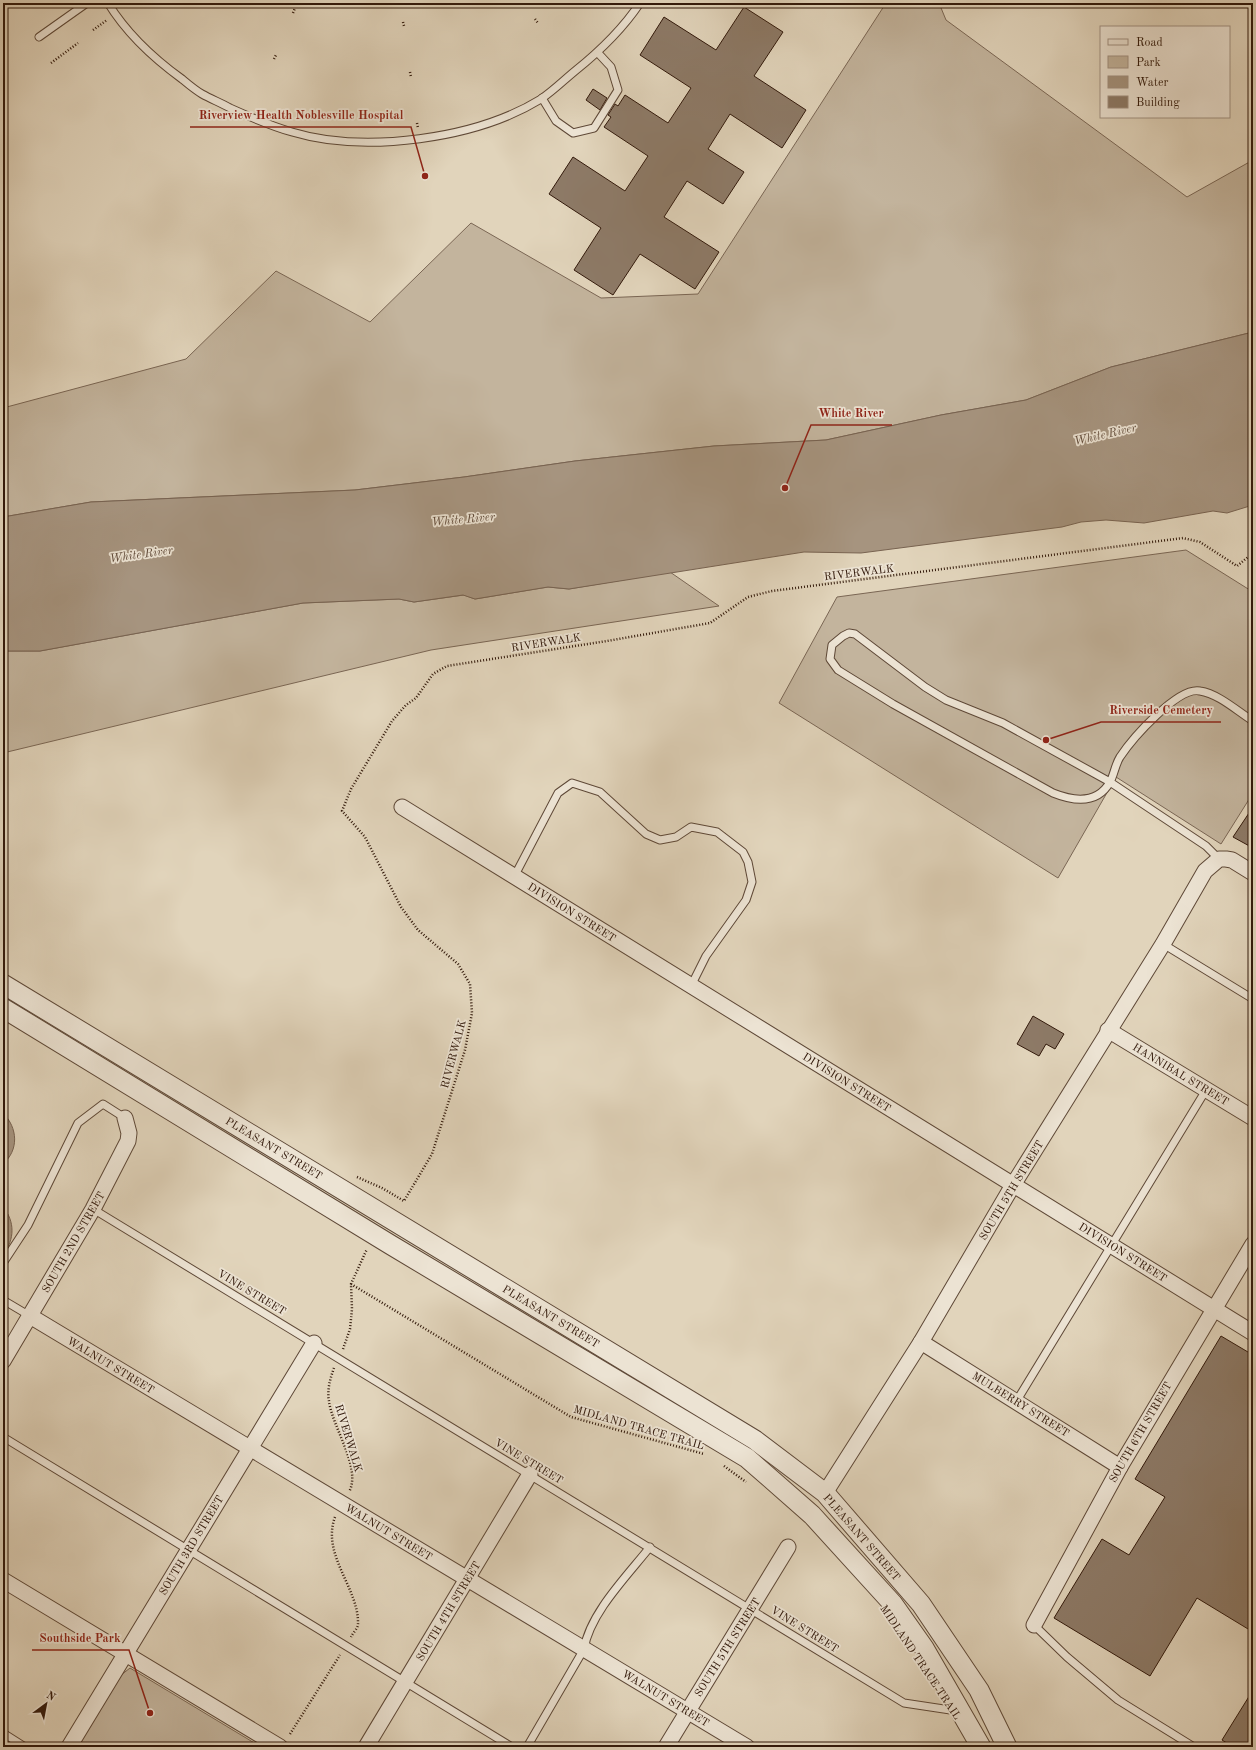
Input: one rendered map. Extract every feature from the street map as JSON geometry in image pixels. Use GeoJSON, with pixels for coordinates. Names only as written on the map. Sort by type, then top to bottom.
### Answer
{"type":"FeatureCollection","features":[{"type":"Feature","properties":{"kind":"street","name":"DIVISION STREET"},"geometry":{"type":"LineString","coordinates":[[402,808],[1253,1333]]}},
{"type":"Feature","properties":{"kind":"street"},"geometry":{"type":"LineString","coordinates":[[1219,859],[1232,860],[1253,873]]}},
{"type":"Feature","properties":{"kind":"street","name":"SOUTH 5TH STREET"},"geometry":{"type":"LineString","coordinates":[[825,1493],[921,1342],[1108,1030],[1164,944],[1205,871],[1219,859]]}},
{"type":"Feature","properties":{"kind":"street","name":"PLEASANT STREET"},"geometry":{"type":"LineString","coordinates":[[3,984],[755,1440],[825,1493],[921,1604],[979,1690],[1007,1747]]}},
{"type":"Feature","properties":{"kind":"street","name":"PLEASANT STREET"},"geometry":{"type":"LineString","coordinates":[[3,1008],[391,1245],[747,1458],[812,1516],[893,1604],[924,1648],[959,1712],[981,1747]]}},
{"type":"Feature","properties":{"kind":"street","name":"HANNIBAL STREET"},"geometry":{"type":"LineString","coordinates":[[1108,1030],[1253,1118]]}},
{"type":"Feature","properties":{"kind":"street","name":"SOUTH 2ND STREET"},"geometry":{"type":"LineString","coordinates":[[3,1361],[93,1209],[128,1141],[129,1133],[126,1118]]}},
{"type":"Feature","properties":{"kind":"street","name":"SOUTH 6TH STREET"},"geometry":{"type":"LineString","coordinates":[[1034,1625],[1120,1467],[1213,1308],[1253,1244]]}},
{"type":"Feature","properties":{"kind":"street","name":"WALNUT STREET"},"geometry":{"type":"LineString","coordinates":[[30,1316],[747,1747]]}},
{"type":"Feature","properties":{"kind":"street","name":"MULBERRY STREET"},"geometry":{"type":"LineString","coordinates":[[921,1342],[1120,1467]]}},
{"type":"Feature","properties":{"kind":"street","name":"SOUTH 3RD STREET"},"geometry":{"type":"LineString","coordinates":[[69,1747],[314,1343]]}},
{"type":"Feature","properties":{"kind":"street","name":"SOUTH 4TH STREET"},"geometry":{"type":"LineString","coordinates":[[366,1747],[530,1474]]}},
{"type":"Feature","properties":{"kind":"street","name":"SOUTH 5TH STREET"},"geometry":{"type":"LineString","coordinates":[[666,1747],[788,1547]]}},
{"type":"Feature","properties":{"kind":"street"},"geometry":{"type":"LineString","coordinates":[[3,1580],[280,1747]]}},
{"type":"Feature","properties":{"kind":"lane"},"geometry":{"type":"LineString","coordinates":[[39,37],[87,3]]}},
{"type":"Feature","properties":{"kind":"lane"},"geometry":{"type":"LineString","coordinates":[[108,3],[136,41],[165,67],[201,94],[250,117],[293,132],[338,140],[381,142],[451,134],[480,126],[508,115],[542,98],[598,53],[626,24],[640,3]]}},
{"type":"Feature","properties":{"kind":"lane"},"geometry":{"type":"LineString","coordinates":[[542,98],[556,121],[573,133],[594,128],[618,90],[611,67],[598,53]]}},
{"type":"Feature","properties":{"kind":"lane"},"geometry":{"type":"LineString","coordinates":[[1219,859],[1206,846],[1110,782],[1003,723],[946,700],[925,687],[855,634],[849,633],[843,636],[832,646],[830,659],[838,670],[893,704],[1053,793],[1074,800],[1092,798],[1104,790],[1110,782],[1119,758],[1130,742],[1156,716],[1179,696],[1188,691],[1200,691],[1214,696],[1253,721]]}},
{"type":"Feature","properties":{"kind":"lane"},"geometry":{"type":"LineString","coordinates":[[514,876],[558,793],[572,783],[600,792],[646,834],[660,840],[676,837],[691,827],[718,832],[743,852],[748,862],[752,882],[746,900],[706,956],[691,986]]}},
{"type":"Feature","properties":{"kind":"lane"},"geometry":{"type":"LineString","coordinates":[[1164,944],[1253,998]]}},
{"type":"Feature","properties":{"kind":"lane"},"geometry":{"type":"LineString","coordinates":[[1016,1402],[1206,1090]]}},
{"type":"Feature","properties":{"kind":"lane"},"geometry":{"type":"LineString","coordinates":[[3,1263],[28,1225],[78,1123],[103,1104],[126,1118]]}},
{"type":"Feature","properties":{"kind":"lane","name":"VINE STREET"},"geometry":{"type":"LineString","coordinates":[[93,1209],[904,1703],[959,1712]]}},
{"type":"Feature","properties":{"kind":"lane"},"geometry":{"type":"LineString","coordinates":[[3,1300],[30,1316]]}},
{"type":"Feature","properties":{"kind":"lane"},"geometry":{"type":"LineString","coordinates":[[3,1437],[347,1645],[512,1747]]}},
{"type":"Feature","properties":{"kind":"lane"},"geometry":{"type":"LineString","coordinates":[[527,1747],[584,1649],[586,1634],[605,1604],[650,1547]]}},
{"type":"Feature","properties":{"kind":"lane"},"geometry":{"type":"LineString","coordinates":[[1034,1625],[1067,1657],[1118,1700],[1194,1747]]}},
{"type":"Feature","properties":{"kind":"lane"},"geometry":{"type":"LineString","coordinates":[[3,1733],[25,1747]]}},
{"type":"Feature","properties":{"kind":"path"},"geometry":{"type":"LineString","coordinates":[[124,7],[129,3]]}},
{"type":"Feature","properties":{"kind":"path"},"geometry":{"type":"LineString","coordinates":[[293,13],[295,8]]}},
{"type":"Feature","properties":{"kind":"path"},"geometry":{"type":"LineString","coordinates":[[93,30],[108,19]]}},
{"type":"Feature","properties":{"kind":"path"},"geometry":{"type":"LineString","coordinates":[[535,19],[538,23]]}},
{"type":"Feature","properties":{"kind":"path"},"geometry":{"type":"LineString","coordinates":[[50,63],[78,43]]}},
{"type":"Feature","properties":{"kind":"path"},"geometry":{"type":"LineString","coordinates":[[274,59],[276,55]]}},
{"type":"Feature","properties":{"kind":"path"},"geometry":{"type":"LineString","coordinates":[[410,72],[411,77]]}},
{"type":"Feature","properties":{"kind":"path"},"geometry":{"type":"LineString","coordinates":[[417,123],[418,128]]}},
{"type":"Feature","properties":{"kind":"path","name":"RIVERWALK"},"geometry":{"type":"LineString","coordinates":[[404,1201],[432,1154],[465,1050],[472,1013],[470,984],[458,964],[418,930],[401,907],[365,836],[342,811],[351,789],[392,721],[406,705],[416,698],[433,674],[447,666],[710,623],[748,597],[772,591],[1183,538],[1200,542],[1237,566],[1253,553]]}},
{"type":"Feature","properties":{"kind":"path","name":"RIVERWALK"},"geometry":{"type":"LineString","coordinates":[[290,1734],[347,1645],[358,1625],[331,1541],[334,1519],[352,1486],[354,1476],[329,1402],[329,1381],[350,1329],[352,1309],[351,1284],[369,1247]]}},
{"type":"Feature","properties":{"kind":"path","name":"MIDLAND TRACE TRAIL"},"geometry":{"type":"LineString","coordinates":[[351,1284],[571,1417],[708,1455]]}},
{"type":"Feature","properties":{"kind":"path"},"geometry":{"type":"LineString","coordinates":[[720,1463],[747,1483]]}},
{"type":"Feature","properties":{"kind":"green space"},"geometry":{"type":"Polygon","coordinates":[[[886,3],[939,3],[946,20],[1187,197],[1253,160],[1253,332],[1111,367],[1026,400],[941,415],[826,440],[714,446],[575,461],[464,477],[355,490],[91,502],[3,517],[3,408],[186,359],[276,271],[370,322],[471,223],[601,298],[698,294],[886,3]]]}},
{"type":"Feature","properties":{"kind":"green space"},"geometry":{"type":"Polygon","coordinates":[[[1186,550],[1253,592],[1253,793],[1221,844],[1116,777],[1058,878],[779,703],[837,597],[1186,550]]]}},
{"type":"Feature","properties":{"kind":"green space"},"geometry":{"type":"Polygon","coordinates":[[[670,572],[719,606],[431,650],[3,753],[3,651],[40,651],[303,603],[399,599],[414,602],[464,595],[475,599],[548,587],[569,589],[670,572]]]}},
{"type":"Feature","properties":{"kind":"green space"},"geometry":{"type":"Polygon","coordinates":[[[130,1668],[261,1747],[75,1747],[116,1679],[130,1668]]]}},
{"type":"Feature","properties":{"kind":"water"},"geometry":{"type":"Polygon","coordinates":[[[1253,332],[1253,505],[1227,513],[1213,511],[1144,523],[1106,520],[1081,522],[1062,527],[861,553],[804,552],[569,589],[548,587],[475,599],[463,595],[414,602],[399,599],[303,603],[40,651],[3,651],[3,517],[91,502],[355,490],[464,477],[575,461],[714,446],[826,440],[941,415],[1026,400],[1111,367],[1253,332]]]}},
{"type":"Feature","properties":{"kind":"water"},"geometry":{"type":"Polygon","coordinates":[[[3,1113],[12,1125],[15,1139],[12,1152],[3,1164],[3,1113]]]}},
{"type":"Feature","properties":{"kind":"water"},"geometry":{"type":"Polygon","coordinates":[[[3,1207],[10,1218],[12,1230],[10,1243],[3,1254],[3,1207]]]}},
{"type":"Feature","properties":{"kind":"building"},"geometry":{"type":"Polygon","coordinates":[[[744,7],[783,32],[754,76],[806,110],[782,148],[730,114],[708,149],[744,172],[723,204],[687,181],[664,217],[719,252],[695,289],[640,254],[613,295],[574,270],[601,228],[549,194],[573,157],[625,191],[648,156],[604,127],[611,117],[608,115],[615,104],[618,106],[625,95],[668,123],[691,88],[640,55],[664,17],[716,50],[744,7]]]}},
{"type":"Feature","properties":{"kind":"building"},"geometry":{"type":"Polygon","coordinates":[[[593,89],[607,98],[600,110],[586,100],[593,89]]]}},
{"type":"Feature","properties":{"kind":"building"},"geometry":{"type":"Polygon","coordinates":[[[1253,807],[1253,848],[1233,837],[1253,807]]]}},
{"type":"Feature","properties":{"kind":"building"},"geometry":{"type":"Polygon","coordinates":[[[1033,1016],[1064,1034],[1055,1049],[1046,1044],[1039,1056],[1017,1044],[1033,1016]]]}},
{"type":"Feature","properties":{"kind":"building"},"geometry":{"type":"Polygon","coordinates":[[[1221,1336],[1253,1355],[1253,1632],[1197,1598],[1150,1676],[1054,1618],[1102,1539],[1129,1555],[1165,1497],[1135,1479],[1221,1336]]]}},
{"type":"Feature","properties":{"kind":"building"},"geometry":{"type":"Polygon","coordinates":[[[1253,1690],[1253,1747],[1233,1747],[1222,1740],[1253,1690]]]}},
{"type":"Feature","properties":{"kind":"place","name":"Riverview Health Noblesville Hospital"},"geometry":{"type":"Point","coordinates":[425,176]}},
{"type":"Feature","properties":{"kind":"place","name":"White River"},"geometry":{"type":"Point","coordinates":[785,488]}},
{"type":"Feature","properties":{"kind":"place","name":"Riverside Cemetery"},"geometry":{"type":"Point","coordinates":[1046,740]}},
{"type":"Feature","properties":{"kind":"place","name":"Southside Park"},"geometry":{"type":"Point","coordinates":[150,1713]}}]}
